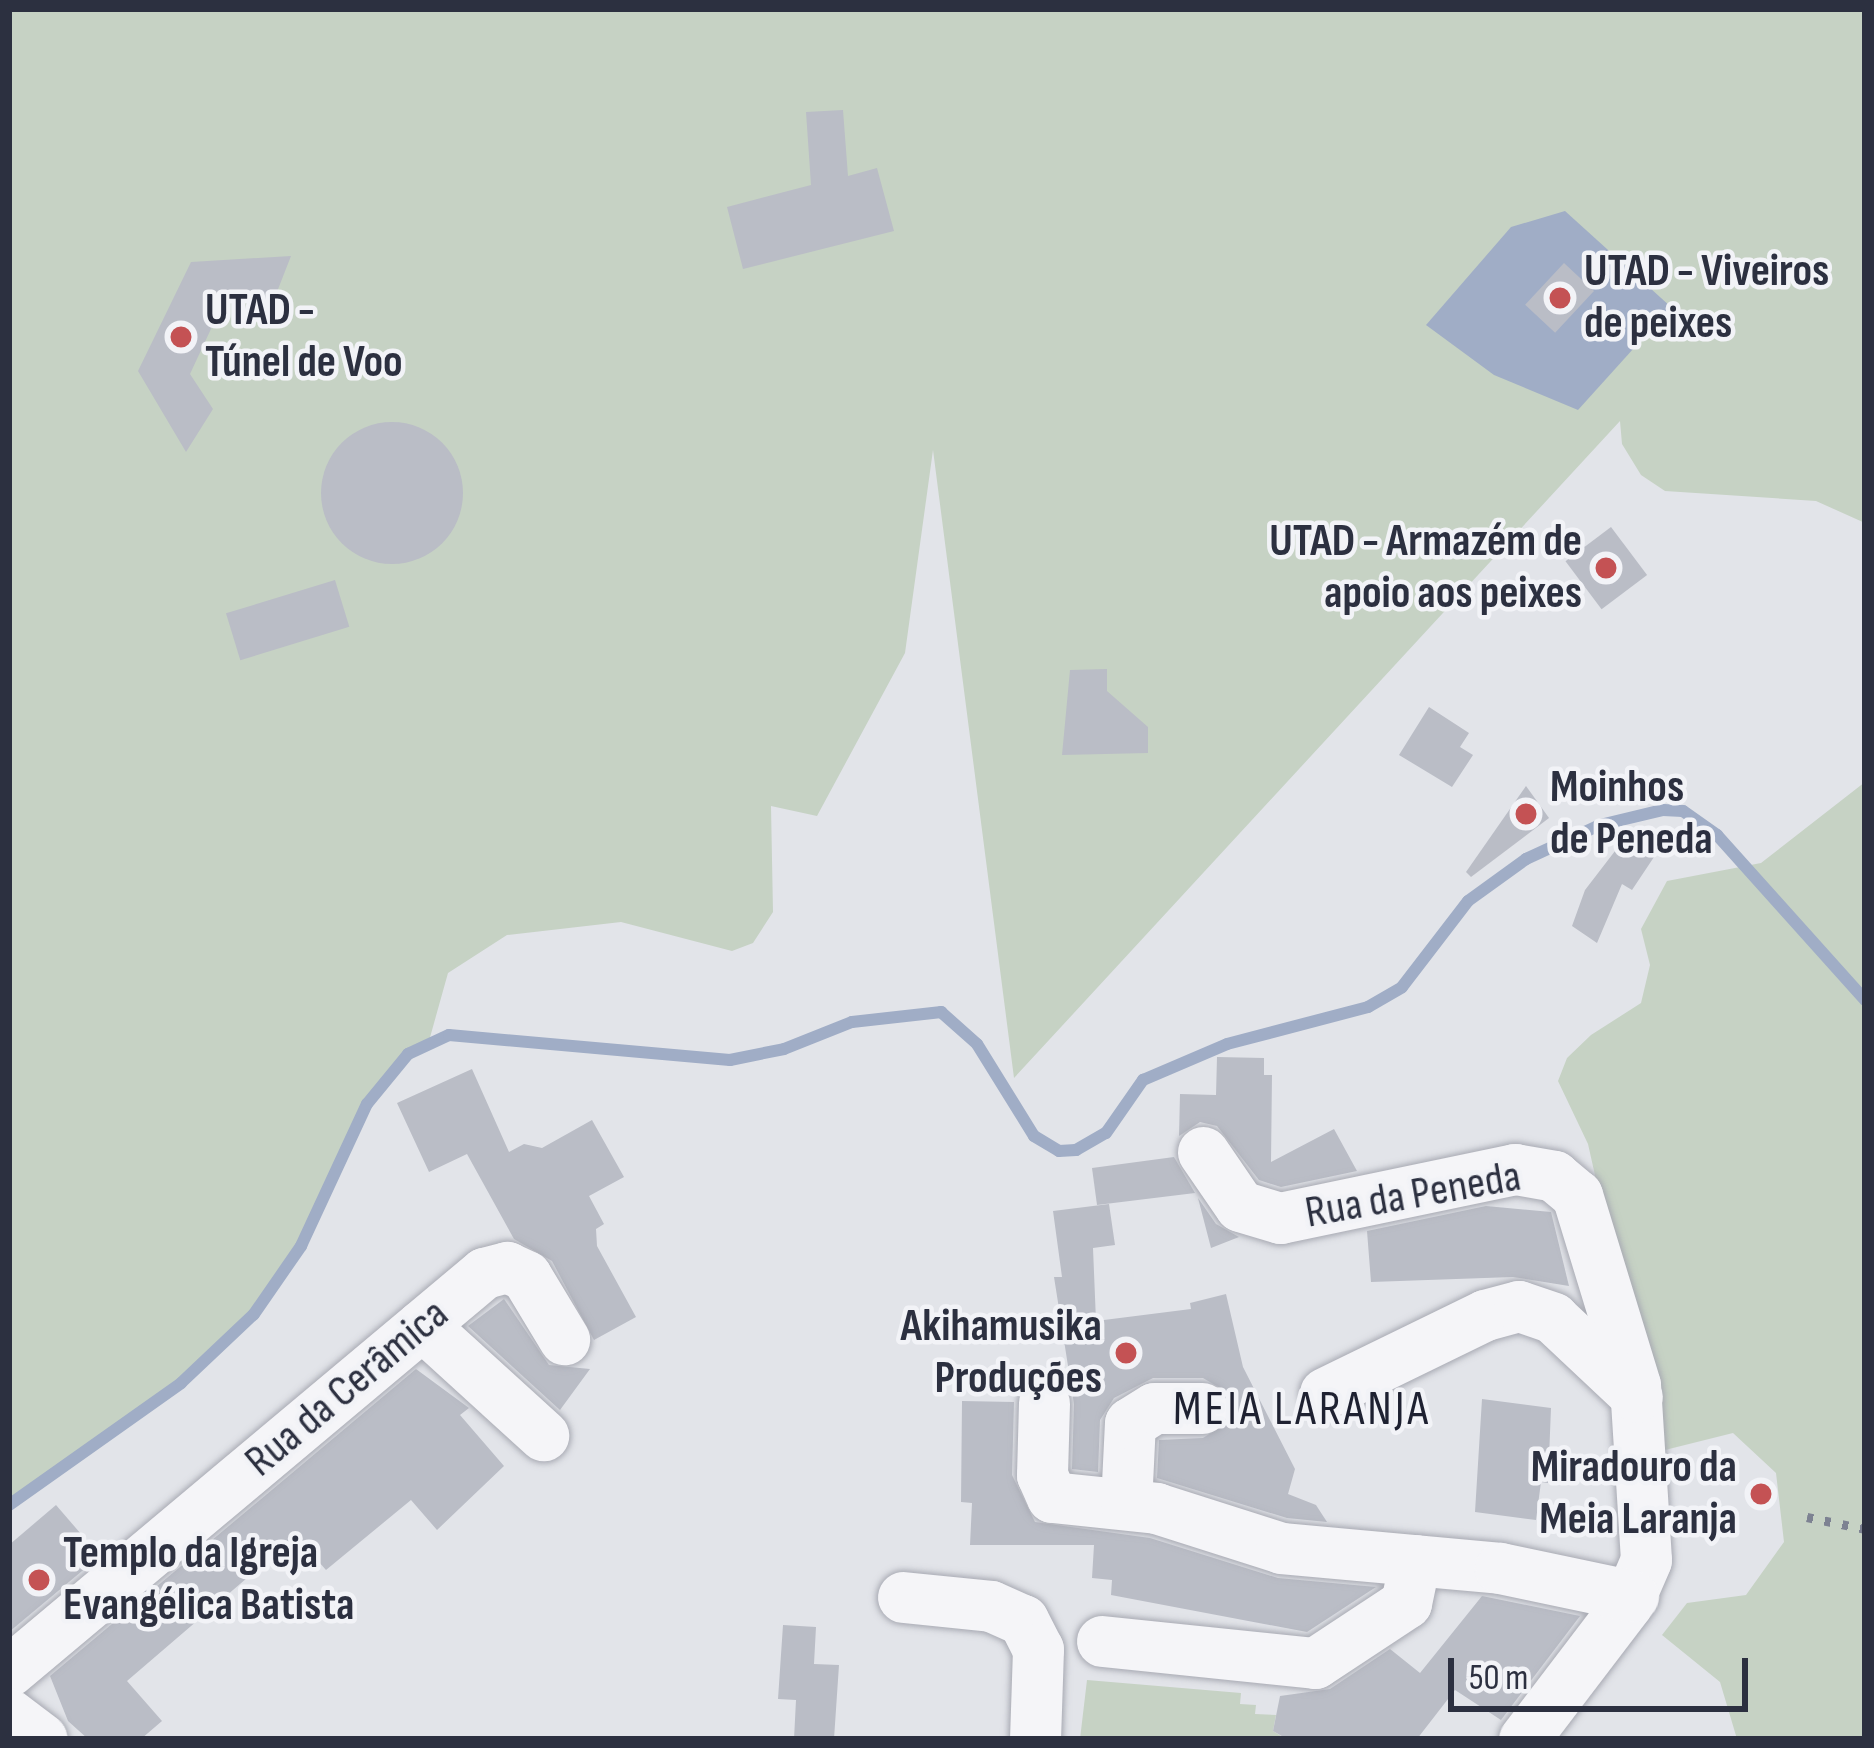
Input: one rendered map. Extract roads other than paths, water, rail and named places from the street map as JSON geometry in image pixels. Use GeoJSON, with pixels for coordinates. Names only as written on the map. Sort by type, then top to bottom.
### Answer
{"type":"FeatureCollection","features":[{"type":"Feature","properties":{"kind":"street","name":"Rua da Peneda"},"geometry":{"type":"LineString","coordinates":[[1203,1153],[1240,1206],[1287,1218],[1506,1170],[1564,1181],[1589,1224],[1637,1397],[1638,1582]]}},
{"type":"Feature","properties":{"kind":"street","name":"Rua da Cerâmica"},"geometry":{"type":"LineString","coordinates":[[9,1671],[484,1273],[507,1267],[531,1281],[564,1339]]}},
{"type":"Feature","properties":{"kind":"street"},"geometry":{"type":"LineString","coordinates":[[1325,1393],[1478,1318],[1519,1306],[1552,1318],[1637,1397]]}},
{"type":"Feature","properties":{"kind":"street"},"geometry":{"type":"LineString","coordinates":[[422,1325],[542,1436]]}},
{"type":"Feature","properties":{"kind":"street"},"geometry":{"type":"LineString","coordinates":[[1043,1403],[1048,1493],[1126,1504],[1281,1548],[1638,1582]]}},
{"type":"Feature","properties":{"kind":"street"},"geometry":{"type":"LineString","coordinates":[[1126,1504],[1130,1423],[1154,1408],[1202,1408]]}},
{"type":"Feature","properties":{"kind":"street"},"geometry":{"type":"LineString","coordinates":[[1102,1642],[1315,1663],[1406,1604],[1414,1560]]}},
{"type":"Feature","properties":{"kind":"street"},"geometry":{"type":"LineString","coordinates":[[1524,1739],[1638,1582]]}},
{"type":"Feature","properties":{"kind":"street"},"geometry":{"type":"LineString","coordinates":[[903,1597],[991,1606],[1023,1620],[1037,1649],[1035,1739]]}},
{"type":"Feature","properties":{"kind":"street"},"geometry":{"type":"LineString","coordinates":[[9,1714],[42,1739]]}},
{"type":"Feature","properties":{"kind":"water"},"geometry":{"type":"Polygon","coordinates":[[[1565,211],[1671,307],[1578,410],[1494,375],[1426,325],[1511,227],[1565,211]]]}},
{"type":"Feature","properties":{"kind":"waterway"},"geometry":{"type":"LineString","coordinates":[[9,1505],[181,1383],[254,1314],[301,1246],[367,1104],[408,1054],[449,1035],[730,1060],[784,1049],[852,1022],[941,1012],[977,1044],[1034,1136],[1059,1151],[1076,1150],[1106,1133],[1143,1080],[1227,1044],[1368,1007],[1402,987],[1468,901],[1526,859],[1600,825],[1663,810],[1683,811],[1717,835],[1865,1000]]}},
{"type":"Feature","properties":{"kind":"railway"},"geometry":{"type":"LineString","coordinates":[[1807,1517],[1865,1529]]}},
{"type":"Feature","properties":{"kind":"place","name":"UTAD - Viveiros de peixes"},"geometry":{"type":"Point","coordinates":[1560,298]}},
{"type":"Feature","properties":{"kind":"place","name":"UTAD - Túnel de Voo"},"geometry":{"type":"Point","coordinates":[181,337]}},
{"type":"Feature","properties":{"kind":"place","name":"UTAD - Armazém de apoio aos peixes"},"geometry":{"type":"Point","coordinates":[1606,568]}},
{"type":"Feature","properties":{"kind":"place","name":"Moinhos de Peneda"},"geometry":{"type":"Point","coordinates":[1526,814]}},
{"type":"Feature","properties":{"kind":"place","name":"Akihamusika Produções"},"geometry":{"type":"Point","coordinates":[1126,1353]}},
{"type":"Feature","properties":{"kind":"place","name":"Miradouro da Meia Laranja"},"geometry":{"type":"Point","coordinates":[1761,1494]}},
{"type":"Feature","properties":{"kind":"place","name":"Templo da Igreja Evangélica Batista"},"geometry":{"type":"Point","coordinates":[39,1580]}},
{"type":"Feature","properties":{"kind":"district","name":"MEIA LARANJA"},"geometry":{"type":"Point","coordinates":[1302,1410]}}]}
